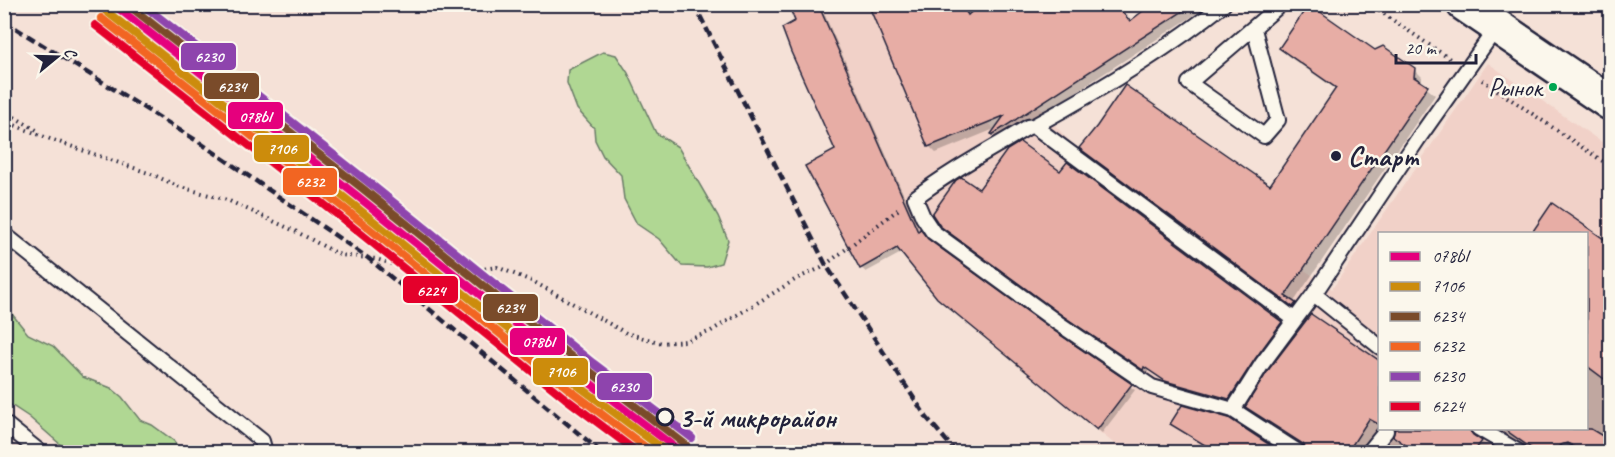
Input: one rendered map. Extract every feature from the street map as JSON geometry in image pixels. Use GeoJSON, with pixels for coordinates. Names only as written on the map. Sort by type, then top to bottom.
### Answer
{"type":"FeatureCollection","features":[{"type":"Feature","properties":{"kind":"street"},"geometry":{"type":"LineString","coordinates":[[1464,4],[1611,104]]}},
{"type":"Feature","properties":{"kind":"lane"},"geometry":{"type":"LineString","coordinates":[[1224,4],[1142,63],[936,181],[915,198],[923,217],[933,232],[1058,323],[1152,387],[1233,410],[1298,453]]}},
{"type":"Feature","properties":{"kind":"lane"},"geometry":{"type":"LineString","coordinates":[[1254,30],[1278,120],[1264,136],[1189,83],[1254,30],[1281,4]]}},
{"type":"Feature","properties":{"kind":"lane"},"geometry":{"type":"LineString","coordinates":[[1233,410],[1262,364],[1314,294],[1418,139],[1497,27]]}},
{"type":"Feature","properties":{"kind":"lane"},"geometry":{"type":"LineString","coordinates":[[1034,126],[1294,319]]}},
{"type":"Feature","properties":{"kind":"lane"},"geometry":{"type":"LineString","coordinates":[[4,234],[262,441],[265,453]]}},
{"type":"Feature","properties":{"kind":"lane"},"geometry":{"type":"LineString","coordinates":[[1314,294],[1378,345]]}},
{"type":"Feature","properties":{"kind":"lane"},"geometry":{"type":"LineString","coordinates":[[4,423],[40,453]]}},
{"type":"Feature","properties":{"kind":"lane"},"geometry":{"type":"LineString","coordinates":[[1480,430],[1519,453]]}},
{"type":"Feature","properties":{"kind":"lane"},"geometry":{"type":"LineString","coordinates":[[1369,453],[1386,431]]}},
{"type":"Feature","properties":{"kind":"path"},"geometry":{"type":"LineString","coordinates":[[1369,4],[1611,166]]}},
{"type":"Feature","properties":{"kind":"path"},"geometry":{"type":"LineString","coordinates":[[1596,4],[1611,15]]}},
{"type":"Feature","properties":{"kind":"path"},"geometry":{"type":"LineString","coordinates":[[4,111],[50,139]]}},
{"type":"Feature","properties":{"kind":"path"},"geometry":{"type":"LineString","coordinates":[[4,121],[154,175],[177,186],[226,200],[297,232],[340,255],[376,259],[422,273],[448,274],[497,267],[534,282],[626,333],[662,343],[686,340],[711,332],[798,278],[821,268],[882,220],[915,198]]}},
{"type":"Feature","properties":{"kind":"shaded area"},"geometry":{"type":"Polygon","coordinates":[[[788,5],[899,5],[996,132],[1038,106],[1077,150],[1097,126],[1332,289],[1488,63],[1610,148],[1610,452],[1124,452],[937,298],[886,233],[837,128],[827,132],[806,86],[817,80],[806,54],[794,60],[782,28],[795,21],[788,5]]]}},
{"type":"Feature","properties":{"kind":"green space"},"geometry":{"type":"Polygon","coordinates":[[[603,52],[616,55],[628,73],[656,133],[678,147],[718,216],[728,240],[721,263],[707,267],[682,266],[659,239],[637,224],[624,199],[621,175],[603,156],[595,140],[594,128],[577,109],[567,83],[568,70],[603,52]]]}},
{"type":"Feature","properties":{"kind":"green space"},"geometry":{"type":"Polygon","coordinates":[[[4,304],[28,334],[53,346],[83,377],[111,388],[122,397],[140,420],[152,425],[174,441],[181,452],[69,452],[29,417],[5,401],[4,304]]]}},
{"type":"Feature","properties":{"kind":"building"},"geometry":{"type":"Polygon","coordinates":[[[788,4],[818,4],[918,232],[920,229],[928,239],[1132,384],[1097,430],[937,298],[897,248],[860,269],[805,166],[835,150],[782,28],[795,21],[788,4]]]}},
{"type":"Feature","properties":{"kind":"building"},"geometry":{"type":"Polygon","coordinates":[[[868,4],[961,4],[968,15],[980,4],[1115,4],[1130,21],[1152,4],[1194,4],[992,135],[1004,116],[928,147],[868,4]]]}},
{"type":"Feature","properties":{"kind":"building","name":"Старт"},"geometry":{"type":"Polygon","coordinates":[[[1309,4],[1375,50],[1383,46],[1415,68],[1414,77],[1428,86],[1285,296],[1296,303],[1293,307],[1079,148],[1125,85],[1270,185],[1336,88],[1279,48],[1309,4]]]}},
{"type":"Feature","properties":{"kind":"building"},"geometry":{"type":"Polygon","coordinates":[[[1020,142],[1060,171],[1067,162],[1282,322],[1229,399],[1165,381],[1144,367],[1143,370],[1063,316],[940,226],[932,214],[956,180],[961,177],[979,189],[1007,150],[1020,142]]]}},
{"type":"Feature","properties":{"kind":"building"},"geometry":{"type":"Polygon","coordinates":[[[1552,203],[1611,244],[1611,384],[1588,367],[1588,232],[1532,232],[1552,203]]]}},
{"type":"Feature","properties":{"kind":"building"},"geometry":{"type":"Polygon","coordinates":[[[1311,314],[1378,360],[1378,424],[1369,419],[1347,453],[1307,453],[1303,444],[1245,407],[1269,369],[1311,314]]]}},
{"type":"Feature","properties":{"kind":"building"},"geometry":{"type":"Polygon","coordinates":[[[1182,405],[1229,418],[1282,453],[1218,453],[1170,424],[1182,405]]]}},
{"type":"Feature","properties":{"kind":"building"},"geometry":{"type":"Polygon","coordinates":[[[1591,429],[1611,441],[1611,453],[1576,453],[1574,447],[1567,443],[1560,445],[1556,453],[1538,453],[1505,430],[1591,429]]]}},
{"type":"Feature","properties":{"kind":"building"},"geometry":{"type":"Polygon","coordinates":[[[1395,430],[1470,430],[1482,441],[1473,453],[1417,453],[1393,436],[1395,430]]]}},
{"type":"Feature","properties":{"kind":"railway"},"geometry":{"type":"LineString","coordinates":[[694,4],[826,265],[927,418],[956,452]]}},
{"type":"Feature","properties":{"kind":"railway"},"geometry":{"type":"LineString","coordinates":[[4,21],[202,144],[368,258],[601,452]]}},
{"type":"Feature","properties":{"kind":"transit line","name":"078Ы"},"geometry":{"type":"LineString","coordinates":[[113,4],[582,377],[681,452]]}},
{"type":"Feature","properties":{"kind":"transit line","name":"6234"},"geometry":{"type":"LineString","coordinates":[[127,4],[362,188],[588,370],[686,445]]}},
{"type":"Feature","properties":{"kind":"transit line","name":"6230"},"geometry":{"type":"LineString","coordinates":[[142,4],[593,363],[692,438]]}},
{"type":"Feature","properties":{"kind":"transit line","name":"7106"},"geometry":{"type":"LineString","coordinates":[[106,11],[350,202],[576,384],[667,452]]}},
{"type":"Feature","properties":{"kind":"transit line","name":"6232"},"geometry":{"type":"LineString","coordinates":[[101,18],[345,209],[571,391],[652,452]]}},
{"type":"Feature","properties":{"kind":"transit line","name":"6224"},"geometry":{"type":"LineString","coordinates":[[95,25],[339,216],[565,398],[637,452]]}},
{"type":"Feature","properties":{"kind":"place","name":"Рынок"},"geometry":{"type":"Point","coordinates":[1553,87]}},
{"type":"Feature","properties":{"kind":"place","name":"Старт"},"geometry":{"type":"Point","coordinates":[1336,156]}},
{"type":"Feature","properties":{"kind":"place","name":"3-й микрорайон"},"geometry":{"type":"Point","coordinates":[665,417]}}]}
